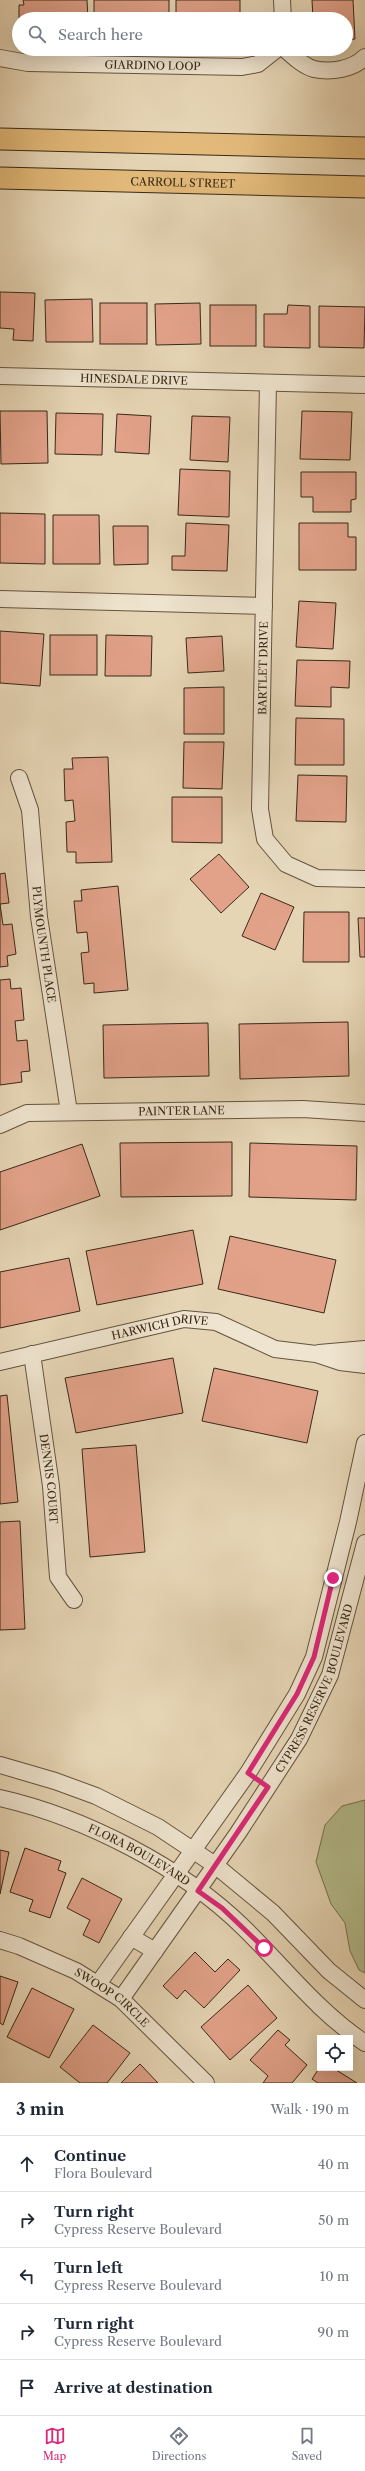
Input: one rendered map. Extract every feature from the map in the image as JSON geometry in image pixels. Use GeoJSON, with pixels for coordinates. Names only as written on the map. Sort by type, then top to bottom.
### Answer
{"type":"FeatureCollection","features":[{"type":"Feature","properties":{"kind":"main road"},"geometry":{"type":"LineString","coordinates":[[0,139],[365,148]]}},
{"type":"Feature","properties":{"kind":"main road","name":"CARROLL STREET"},"geometry":{"type":"LineString","coordinates":[[0,178],[365,187]]}},
{"type":"Feature","properties":{"kind":"street"},"geometry":{"type":"LineString","coordinates":[[282,0],[282,12]]}},
{"type":"Feature","properties":{"kind":"street","name":"GIARDINO LOOP"},"geometry":{"type":"LineString","coordinates":[[0,58],[28,63],[242,66],[258,64],[268,56]]}},
{"type":"Feature","properties":{"kind":"street"},"geometry":{"type":"LineString","coordinates":[[293,56],[314,69],[341,69],[359,63],[365,57]]}},
{"type":"Feature","properties":{"kind":"street","name":"HINESDALE DRIVE"},"geometry":{"type":"LineString","coordinates":[[0,376],[365,385]]}},
{"type":"Feature","properties":{"kind":"street","name":"BARTLET DRIVE"},"geometry":{"type":"LineString","coordinates":[[268,383],[260,809],[265,839],[286,864],[317,878],[365,879]]}},
{"type":"Feature","properties":{"kind":"street"},"geometry":{"type":"LineString","coordinates":[[0,599],[264,606]]}},
{"type":"Feature","properties":{"kind":"street","name":"PLYMOUNTH PLACE"},"geometry":{"type":"LineString","coordinates":[[19,778],[30,810],[39,917],[69,1112]]}},
{"type":"Feature","properties":{"kind":"street","name":"PAINTER LANE"},"geometry":{"type":"LineString","coordinates":[[0,1125],[27,1113],[303,1109],[365,1114]]}},
{"type":"Feature","properties":{"kind":"street","name":"HARWICH DRIVE"},"geometry":{"type":"LineString","coordinates":[[0,1362],[184,1319],[216,1322],[275,1349],[316,1354],[340,1362],[365,1365]]}},
{"type":"Feature","properties":{"kind":"street","name":"HARWICH DRIVE"},"geometry":{"type":"LineString","coordinates":[[316,1354],[341,1350],[365,1350]]}},
{"type":"Feature","properties":{"kind":"street","name":"DENNIS COURT"},"geometry":{"type":"LineString","coordinates":[[32,1354],[51,1486],[58,1577],[74,1600]]}},
{"type":"Feature","properties":{"kind":"street","name":"CYPRESS RESERVE BOULEVARD"},"geometry":{"type":"LineString","coordinates":[[98,1984],[174,1874],[248,1773],[297,1694],[314,1657],[365,1443]]}},
{"type":"Feature","properties":{"kind":"street","name":"CYPRESS RESERVE BOULEVARD"},"geometry":{"type":"LineString","coordinates":[[121,1999],[198,1891],[299,1739],[330,1675],[365,1543]]}},
{"type":"Feature","properties":{"kind":"street"},"geometry":{"type":"LineString","coordinates":[[333,1578],[354,1586]]}},
{"type":"Feature","properties":{"kind":"street"},"geometry":{"type":"LineString","coordinates":[[0,1765],[55,1781],[96,1796],[158,1828],[193,1850],[215,1865],[273,1914],[329,1971],[365,2000]]}},
{"type":"Feature","properties":{"kind":"street"},"geometry":{"type":"LineString","coordinates":[[248,1773],[268,1787]]}},
{"type":"Feature","properties":{"kind":"street","name":"FLORA BOULEVARD"},"geometry":{"type":"LineString","coordinates":[[0,1798],[50,1813],[98,1833],[174,1874],[243,1927],[296,1983],[334,2019],[365,2043]]}},
{"type":"Feature","properties":{"kind":"street"},"geometry":{"type":"LineString","coordinates":[[131,1937],[155,1951]]}},
{"type":"Feature","properties":{"kind":"street","name":"SWOOP CIRCLE"},"geometry":{"type":"LineString","coordinates":[[0,1940],[19,1946],[76,1971],[121,1999],[206,2083]]}},
{"type":"Feature","properties":{"kind":"green space"},"geometry":{"type":"Polygon","coordinates":[[[365,1800],[365,1973],[359,1970],[350,1951],[345,1923],[331,1904],[316,1862],[325,1825],[342,1806],[365,1800]]]}},
{"type":"Feature","properties":{"kind":"building"},"geometry":{"type":"Polygon","coordinates":[[[23,0],[87,0],[88,12],[19,12],[19,5],[24,5],[23,0]]]}},
{"type":"Feature","properties":{"kind":"building"},"geometry":{"type":"Polygon","coordinates":[[[94,0],[169,0],[169,12],[94,12],[94,0]]]}},
{"type":"Feature","properties":{"kind":"building"},"geometry":{"type":"Polygon","coordinates":[[[176,0],[240,0],[240,12],[176,12],[176,0]]]}},
{"type":"Feature","properties":{"kind":"building"},"geometry":{"type":"Polygon","coordinates":[[[312,0],[353,0],[355,39],[353,39],[353,12],[313,12],[312,0]]]}},
{"type":"Feature","properties":{"kind":"building"},"geometry":{"type":"Polygon","coordinates":[[[0,292],[35,293],[33,341],[13,340],[14,329],[0,328],[0,292]]]}},
{"type":"Feature","properties":{"kind":"building"},"geometry":{"type":"Polygon","coordinates":[[[92,299],[93,342],[46,342],[45,300],[92,299]]]}},
{"type":"Feature","properties":{"kind":"building"},"geometry":{"type":"Polygon","coordinates":[[[100,303],[147,303],[147,344],[100,344],[100,303]]]}},
{"type":"Feature","properties":{"kind":"building"},"geometry":{"type":"Polygon","coordinates":[[[200,303],[201,344],[156,345],[155,304],[200,303]]]}},
{"type":"Feature","properties":{"kind":"building"},"geometry":{"type":"Polygon","coordinates":[[[210,305],[256,305],[256,346],[210,346],[210,305]]]}},
{"type":"Feature","properties":{"kind":"building"},"geometry":{"type":"Polygon","coordinates":[[[288,305],[310,306],[310,348],[264,347],[264,314],[287,314],[288,305]]]}},
{"type":"Feature","properties":{"kind":"building"},"geometry":{"type":"Polygon","coordinates":[[[319,306],[365,307],[364,348],[319,347],[319,306]]]}},
{"type":"Feature","properties":{"kind":"building"},"geometry":{"type":"Polygon","coordinates":[[[0,411],[47,411],[48,463],[1,464],[0,411]]]}},
{"type":"Feature","properties":{"kind":"building"},"geometry":{"type":"Polygon","coordinates":[[[302,411],[352,412],[350,460],[300,459],[302,411]]]}},
{"type":"Feature","properties":{"kind":"building"},"geometry":{"type":"Polygon","coordinates":[[[56,413],[103,414],[102,455],[55,454],[56,413]]]}},
{"type":"Feature","properties":{"kind":"building"},"geometry":{"type":"Polygon","coordinates":[[[117,414],[151,416],[149,454],[115,452],[117,414]]]}},
{"type":"Feature","properties":{"kind":"building"},"geometry":{"type":"Polygon","coordinates":[[[192,416],[230,417],[228,462],[190,460],[192,416]]]}},
{"type":"Feature","properties":{"kind":"building"},"geometry":{"type":"Polygon","coordinates":[[[180,469],[230,471],[229,517],[178,515],[180,469]]]}},
{"type":"Feature","properties":{"kind":"building"},"geometry":{"type":"Polygon","coordinates":[[[301,472],[356,472],[356,499],[351,500],[351,512],[313,512],[313,497],[301,497],[301,472]]]}},
{"type":"Feature","properties":{"kind":"building"},"geometry":{"type":"Polygon","coordinates":[[[0,513],[45,514],[45,564],[0,563],[0,513]]]}},
{"type":"Feature","properties":{"kind":"building"},"geometry":{"type":"Polygon","coordinates":[[[53,515],[99,515],[100,564],[53,564],[53,515]]]}},
{"type":"Feature","properties":{"kind":"building"},"geometry":{"type":"Polygon","coordinates":[[[186,523],[229,525],[227,571],[172,570],[172,556],[185,556],[186,523]]]}},
{"type":"Feature","properties":{"kind":"building"},"geometry":{"type":"Polygon","coordinates":[[[299,523],[348,523],[348,537],[356,537],[356,570],[299,570],[299,523]]]}},
{"type":"Feature","properties":{"kind":"building"},"geometry":{"type":"Polygon","coordinates":[[[113,526],[148,526],[148,564],[114,565],[113,526]]]}},
{"type":"Feature","properties":{"kind":"building"},"geometry":{"type":"Polygon","coordinates":[[[299,601],[336,603],[333,649],[296,647],[299,601]]]}},
{"type":"Feature","properties":{"kind":"building"},"geometry":{"type":"Polygon","coordinates":[[[0,631],[44,634],[40,686],[0,683],[0,631]]]}},
{"type":"Feature","properties":{"kind":"building"},"geometry":{"type":"Polygon","coordinates":[[[50,635],[97,635],[97,675],[50,675],[50,635]]]}},
{"type":"Feature","properties":{"kind":"building"},"geometry":{"type":"Polygon","coordinates":[[[106,635],[152,636],[151,676],[105,676],[106,635]]]}},
{"type":"Feature","properties":{"kind":"building"},"geometry":{"type":"Polygon","coordinates":[[[222,636],[224,671],[188,673],[186,638],[222,636]]]}},
{"type":"Feature","properties":{"kind":"building"},"geometry":{"type":"Polygon","coordinates":[[[297,660],[350,661],[349,688],[331,687],[331,707],[295,706],[297,660]]]}},
{"type":"Feature","properties":{"kind":"building"},"geometry":{"type":"Polygon","coordinates":[[[224,687],[224,734],[184,734],[184,688],[224,687]]]}},
{"type":"Feature","properties":{"kind":"building"},"geometry":{"type":"Polygon","coordinates":[[[296,718],[344,719],[344,765],[295,765],[296,718]]]}},
{"type":"Feature","properties":{"kind":"building"},"geometry":{"type":"Polygon","coordinates":[[[184,742],[224,742],[222,789],[183,788],[184,742]]]}},
{"type":"Feature","properties":{"kind":"building"},"geometry":{"type":"Polygon","coordinates":[[[108,757],[112,862],[76,863],[76,852],[67,852],[66,822],[75,821],[73,800],[65,801],[64,769],[73,769],[72,758],[108,757]]]}},
{"type":"Feature","properties":{"kind":"building"},"geometry":{"type":"Polygon","coordinates":[[[298,775],[347,776],[346,822],[296,821],[298,775]]]}},
{"type":"Feature","properties":{"kind":"building"},"geometry":{"type":"Polygon","coordinates":[[[172,797],[222,797],[222,843],[172,842],[172,797]]]}},
{"type":"Feature","properties":{"kind":"building"},"geometry":{"type":"Polygon","coordinates":[[[219,854],[249,887],[221,913],[190,879],[219,854]]]}},
{"type":"Feature","properties":{"kind":"building"},"geometry":{"type":"Polygon","coordinates":[[[5,873],[9,903],[0,904],[0,874],[5,873]]]}},
{"type":"Feature","properties":{"kind":"building"},"geometry":{"type":"Polygon","coordinates":[[[118,886],[128,990],[94,993],[94,983],[84,984],[81,953],[89,952],[87,932],[77,933],[74,901],[82,901],[81,890],[118,886]]]}},
{"type":"Feature","properties":{"kind":"building"},"geometry":{"type":"Polygon","coordinates":[[[261,893],[294,907],[275,950],[242,936],[261,893]]]}},
{"type":"Feature","properties":{"kind":"building"},"geometry":{"type":"Polygon","coordinates":[[[0,904],[3,925],[12,924],[16,954],[7,956],[8,966],[0,967],[0,904]]]}},
{"type":"Feature","properties":{"kind":"building"},"geometry":{"type":"Polygon","coordinates":[[[304,912],[349,912],[349,962],[303,962],[304,912]]]}},
{"type":"Feature","properties":{"kind":"building"},"geometry":{"type":"Polygon","coordinates":[[[358,918],[365,918],[365,957],[360,957],[358,918]]]}},
{"type":"Feature","properties":{"kind":"building"},"geometry":{"type":"Polygon","coordinates":[[[10,979],[11,989],[21,988],[24,1020],[15,1021],[17,1041],[27,1040],[30,1071],[21,1072],[22,1082],[0,1085],[0,980],[10,979]]]}},
{"type":"Feature","properties":{"kind":"building"},"geometry":{"type":"Polygon","coordinates":[[[348,1022],[349,1076],[240,1079],[239,1024],[348,1022]]]}},
{"type":"Feature","properties":{"kind":"building"},"geometry":{"type":"Polygon","coordinates":[[[208,1023],[209,1076],[104,1078],[103,1025],[208,1023]]]}},
{"type":"Feature","properties":{"kind":"building"},"geometry":{"type":"Polygon","coordinates":[[[232,1142],[232,1196],[121,1197],[120,1143],[232,1142]]]}},
{"type":"Feature","properties":{"kind":"building"},"geometry":{"type":"Polygon","coordinates":[[[250,1143],[357,1146],[356,1200],[249,1197],[250,1143]]]}},
{"type":"Feature","properties":{"kind":"building"},"geometry":{"type":"Polygon","coordinates":[[[82,1144],[100,1196],[0,1230],[0,1172],[82,1144]]]}},
{"type":"Feature","properties":{"kind":"building"},"geometry":{"type":"Polygon","coordinates":[[[193,1230],[203,1284],[97,1305],[86,1251],[193,1230]]]}},
{"type":"Feature","properties":{"kind":"building"},"geometry":{"type":"Polygon","coordinates":[[[230,1236],[336,1260],[324,1313],[218,1289],[230,1236]]]}},
{"type":"Feature","properties":{"kind":"building"},"geometry":{"type":"Polygon","coordinates":[[[69,1258],[80,1311],[0,1328],[0,1272],[69,1258]]]}},
{"type":"Feature","properties":{"kind":"building"},"geometry":{"type":"Polygon","coordinates":[[[173,1358],[183,1413],[76,1433],[65,1378],[173,1358]]]}},
{"type":"Feature","properties":{"kind":"building"},"geometry":{"type":"Polygon","coordinates":[[[214,1368],[318,1391],[307,1443],[202,1421],[214,1368]]]}},
{"type":"Feature","properties":{"kind":"building"},"geometry":{"type":"Polygon","coordinates":[[[7,1395],[18,1502],[0,1504],[0,1396],[7,1395]]]}},
{"type":"Feature","properties":{"kind":"building"},"geometry":{"type":"Polygon","coordinates":[[[136,1445],[145,1552],[90,1557],[82,1449],[136,1445]]]}},
{"type":"Feature","properties":{"kind":"building"},"geometry":{"type":"Polygon","coordinates":[[[20,1521],[25,1629],[0,1630],[0,1522],[20,1521]]]}},
{"type":"Feature","properties":{"kind":"building"},"geometry":{"type":"Polygon","coordinates":[[[25,1848],[61,1861],[58,1870],[66,1873],[50,1918],[29,1911],[33,1900],[10,1892],[25,1848]]]}},
{"type":"Feature","properties":{"kind":"building"},"geometry":{"type":"Polygon","coordinates":[[[0,1850],[9,1852],[0,1894],[0,1850]]]}},
{"type":"Feature","properties":{"kind":"building"},"geometry":{"type":"Polygon","coordinates":[[[82,1878],[122,1899],[99,1943],[83,1935],[90,1920],[67,1908],[82,1878]]]}},
{"type":"Feature","properties":{"kind":"building"},"geometry":{"type":"Polygon","coordinates":[[[195,1952],[215,1972],[228,1959],[240,1970],[204,2008],[185,1990],[177,1999],[163,1986],[195,1952]]]}},
{"type":"Feature","properties":{"kind":"building"},"geometry":{"type":"Polygon","coordinates":[[[0,1976],[18,1982],[3,2025],[0,2023],[0,1976]]]}},
{"type":"Feature","properties":{"kind":"building"},"geometry":{"type":"Polygon","coordinates":[[[248,1985],[277,2018],[230,2060],[201,2027],[248,1985]]]}},
{"type":"Feature","properties":{"kind":"building"},"geometry":{"type":"Polygon","coordinates":[[[32,1988],[74,2009],[49,2058],[7,2037],[32,1988]]]}},
{"type":"Feature","properties":{"kind":"building"},"geometry":{"type":"Polygon","coordinates":[[[93,2025],[130,2053],[107,2083],[80,2083],[60,2067],[93,2025]]]}},
{"type":"Feature","properties":{"kind":"building"},"geometry":{"type":"Polygon","coordinates":[[[278,2030],[290,2040],[285,2045],[307,2065],[292,2083],[263,2083],[268,2076],[250,2060],[278,2030]]]}},
{"type":"Feature","properties":{"kind":"building"},"geometry":{"type":"Polygon","coordinates":[[[140,2064],[158,2083],[121,2083],[140,2064]]]}},
{"type":"Feature","properties":{"kind":"building"},"geometry":{"type":"Polygon","coordinates":[[[317,2071],[338,2071],[357,2083],[318,2083],[312,2079],[317,2071]]]}},
{"type":"Feature","properties":{"kind":"route"},"geometry":{"type":"LineString","coordinates":[[264,1948],[222,1908],[198,1891],[268,1787],[248,1773],[297,1694],[314,1657],[333,1578]]}}]}
